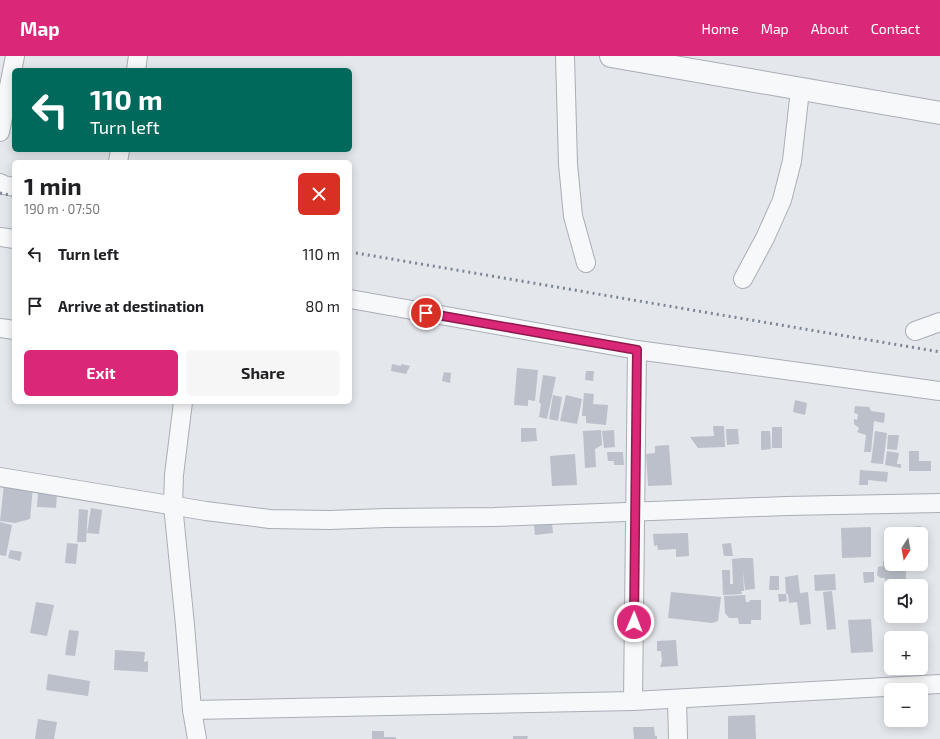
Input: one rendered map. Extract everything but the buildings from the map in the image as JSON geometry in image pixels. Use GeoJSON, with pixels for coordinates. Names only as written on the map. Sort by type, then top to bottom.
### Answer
{"type":"FeatureCollection","features":[{"type":"Feature","properties":{"kind":"street"},"geometry":{"type":"LineString","coordinates":[[13,68],[15,56]]}},
{"type":"Feature","properties":{"kind":"street"},"geometry":{"type":"LineString","coordinates":[[136,68],[138,56]]}},
{"type":"Feature","properties":{"kind":"street"},"geometry":{"type":"LineString","coordinates":[[565,56],[569,172],[573,216],[586,263]]}},
{"type":"Feature","properties":{"kind":"street"},"geometry":{"type":"LineString","coordinates":[[611,56],[800,90],[940,113]]}},
{"type":"Feature","properties":{"kind":"street"},"geometry":{"type":"LineString","coordinates":[[0,132],[12,71]]}},
{"type":"Feature","properties":{"kind":"street"},"geometry":{"type":"LineString","coordinates":[[743,279],[765,238],[782,200],[792,161],[800,90]]}},
{"type":"Feature","properties":{"kind":"street"},"geometry":{"type":"LineString","coordinates":[[0,183],[12,187]]}},
{"type":"Feature","properties":{"kind":"street"},"geometry":{"type":"LineString","coordinates":[[0,237],[12,239]]}},
{"type":"Feature","properties":{"kind":"street"},"geometry":{"type":"LineString","coordinates":[[352,299],[637,350],[940,390]]}},
{"type":"Feature","properties":{"kind":"street"},"geometry":{"type":"LineString","coordinates":[[915,331],[940,322]]}},
{"type":"Feature","properties":{"kind":"street"},"geometry":{"type":"LineString","coordinates":[[0,328],[12,330]]}},
{"type":"Feature","properties":{"kind":"street"},"geometry":{"type":"LineString","coordinates":[[633,701],[637,350]]}},
{"type":"Feature","properties":{"kind":"street"},"geometry":{"type":"LineString","coordinates":[[183,404],[174,475],[173,505],[196,739]]}},
{"type":"Feature","properties":{"kind":"street"},"geometry":{"type":"LineString","coordinates":[[0,476],[206,511],[270,519],[329,520],[494,517],[786,506],[940,503]]}},
{"type":"Feature","properties":{"kind":"street"},"geometry":{"type":"LineString","coordinates":[[192,710],[633,701],[940,684]]}},
{"type":"Feature","properties":{"kind":"street"},"geometry":{"type":"LineString","coordinates":[[677,699],[678,739]]}},
{"type":"Feature","properties":{"kind":"railway"},"geometry":{"type":"LineString","coordinates":[[0,193],[12,196]]}},
{"type":"Feature","properties":{"kind":"railway"},"geometry":{"type":"LineString","coordinates":[[352,252],[940,352]]}},
{"type":"Feature","properties":{"kind":"route"},"geometry":{"type":"LineString","coordinates":[[426,313],[637,350],[634,622]]}}]}
